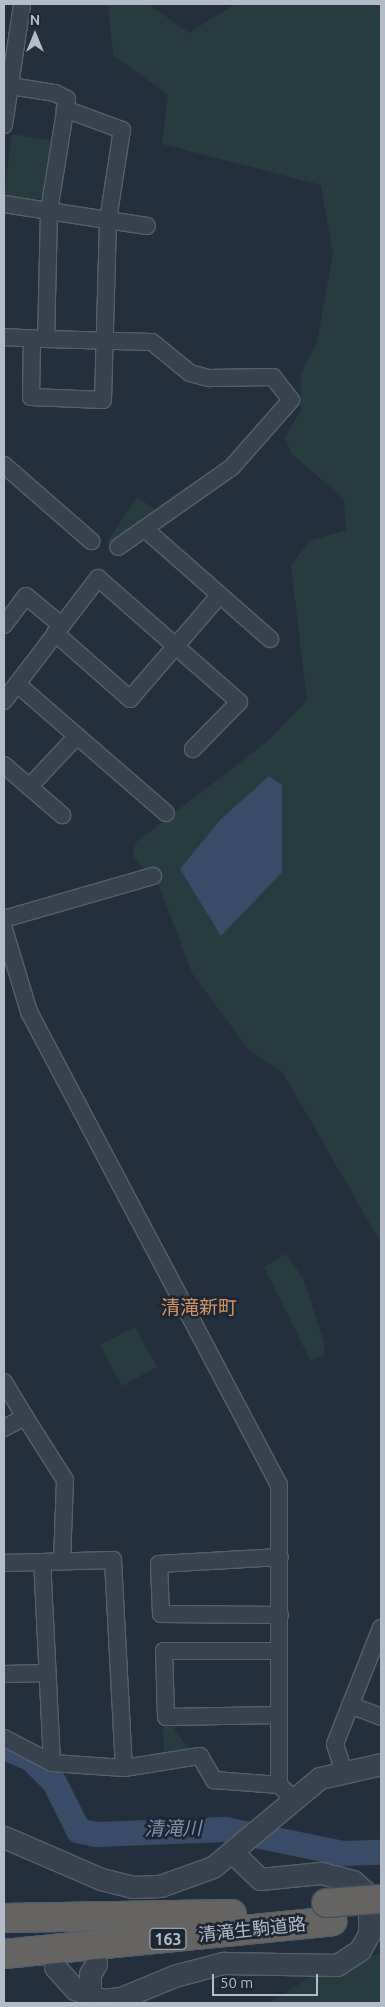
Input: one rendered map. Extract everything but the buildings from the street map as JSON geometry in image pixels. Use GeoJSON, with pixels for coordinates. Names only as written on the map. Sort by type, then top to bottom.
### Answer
{"type":"FeatureCollection","features":[{"type":"Feature","properties":{"kind":"highway","name":"清滝生駒道路"},"geometry":{"type":"LineString","coordinates":[[4,1954],[296,1923],[329,1912],[381,1899]]}},
{"type":"Feature","properties":{"kind":"highway","name":"清滝生駒道路"},"geometry":{"type":"LineString","coordinates":[[4,1936],[232,1914],[329,1912],[381,1917]]}},
{"type":"Feature","properties":{"kind":"highway"},"geometry":{"type":"LineString","coordinates":[[4,1918],[232,1914]]}},
{"type":"Feature","properties":{"kind":"highway"},"geometry":{"type":"LineString","coordinates":[[4,1972],[96,1964],[208,1948],[296,1923]]}},
{"type":"Feature","properties":{"kind":"street"},"geometry":{"type":"LineString","coordinates":[[4,125],[7,86],[22,4]]}},
{"type":"Feature","properties":{"kind":"street"},"geometry":{"type":"LineString","coordinates":[[7,86],[55,92],[67,99],[65,109],[49,211],[39,339],[31,397],[102,400],[108,220],[122,130],[65,109]]}},
{"type":"Feature","properties":{"kind":"street"},"geometry":{"type":"LineString","coordinates":[[4,204],[147,226]]}},
{"type":"Feature","properties":{"kind":"street"},"geometry":{"type":"LineString","coordinates":[[4,337],[152,342],[190,373],[209,378],[273,378],[291,400],[232,468],[146,530],[118,547]]}},
{"type":"Feature","properties":{"kind":"street"},"geometry":{"type":"LineString","coordinates":[[4,465],[91,541]]}},
{"type":"Feature","properties":{"kind":"street"},"geometry":{"type":"LineString","coordinates":[[146,530],[270,639]]}},
{"type":"Feature","properties":{"kind":"street"},"geometry":{"type":"LineString","coordinates":[[4,701],[98,578],[239,702],[193,749]]}},
{"type":"Feature","properties":{"kind":"street"},"geometry":{"type":"LineString","coordinates":[[4,625],[26,596],[130,699],[220,596]]}},
{"type":"Feature","properties":{"kind":"street"},"geometry":{"type":"LineString","coordinates":[[17,684],[166,814]]}},
{"type":"Feature","properties":{"kind":"street"},"geometry":{"type":"LineString","coordinates":[[29,787],[78,736]]}},
{"type":"Feature","properties":{"kind":"street"},"geometry":{"type":"LineString","coordinates":[[4,765],[62,815]]}},
{"type":"Feature","properties":{"kind":"street"},"geometry":{"type":"LineString","coordinates":[[4,919],[153,876]]}},
{"type":"Feature","properties":{"kind":"street"},"geometry":{"type":"LineString","coordinates":[[4,929],[29,1012],[279,1485],[279,1715],[283,1797]]}},
{"type":"Feature","properties":{"kind":"street"},"geometry":{"type":"LineString","coordinates":[[4,1382],[66,1480],[62,1562]]}},
{"type":"Feature","properties":{"kind":"street"},"geometry":{"type":"LineString","coordinates":[[4,1431],[25,1416]]}},
{"type":"Feature","properties":{"kind":"street"},"geometry":{"type":"LineString","coordinates":[[280,1557],[159,1564],[161,1614],[280,1615]]}},
{"type":"Feature","properties":{"kind":"street"},"geometry":{"type":"LineString","coordinates":[[4,1563],[113,1560],[124,1768]]}},
{"type":"Feature","properties":{"kind":"street"},"geometry":{"type":"LineString","coordinates":[[42,1562],[52,1763]]}},
{"type":"Feature","properties":{"kind":"street"},"geometry":{"type":"LineString","coordinates":[[343,1769],[335,1744],[381,1628]]}},
{"type":"Feature","properties":{"kind":"street"},"geometry":{"type":"LineString","coordinates":[[279,1651],[164,1651],[166,1717],[279,1715]]}},
{"type":"Feature","properties":{"kind":"street"},"geometry":{"type":"LineString","coordinates":[[4,1674],[47,1673]]}},
{"type":"Feature","properties":{"kind":"street"},"geometry":{"type":"LineString","coordinates":[[350,1705],[381,1717]]}},
{"type":"Feature","properties":{"kind":"street"},"geometry":{"type":"LineString","coordinates":[[4,1738],[52,1763],[124,1768],[200,1756],[214,1780],[283,1797]]}},
{"type":"Feature","properties":{"kind":"street"},"geometry":{"type":"LineString","coordinates":[[4,1837],[101,1879],[132,1887],[189,1879],[236,1849],[283,1797],[343,1769],[381,1764]]}},
{"type":"Feature","properties":{"kind":"street"},"geometry":{"type":"LineString","coordinates":[[55,1968],[75,1989],[102,2000],[121,1998],[174,1976],[223,1963],[337,1965],[360,1950],[369,1934],[369,1908],[364,1891],[354,1881],[320,1873],[260,1879],[236,1849]]}},
{"type":"Feature","properties":{"kind":"street"},"geometry":{"type":"LineString","coordinates":[[90,1994],[90,1974],[96,1964]]}},
{"type":"Feature","properties":{"kind":"green space"},"geometry":{"type":"Polygon","coordinates":[[[108,4],[148,4],[189,33],[235,4],[381,4],[381,1243],[283,1073],[249,1050],[192,973],[159,886],[133,856],[135,843],[268,741],[307,700],[291,566],[309,541],[346,530],[344,499],[291,453],[285,437],[301,410],[301,373],[317,342],[333,254],[321,185],[162,144],[168,95],[113,55],[108,4]]]}},
{"type":"Feature","properties":{"kind":"green space"},"geometry":{"type":"Polygon","coordinates":[[[12,134],[54,141],[45,194],[37,200],[4,195],[12,134]]]}},
{"type":"Feature","properties":{"kind":"green space"},"geometry":{"type":"Polygon","coordinates":[[[137,497],[159,512],[114,544],[107,542],[137,497]]]}},
{"type":"Feature","properties":{"kind":"green space"},"geometry":{"type":"Polygon","coordinates":[[[286,1254],[304,1280],[324,1342],[324,1356],[310,1360],[264,1267],[286,1254]]]}},
{"type":"Feature","properties":{"kind":"green space"},"geometry":{"type":"Polygon","coordinates":[[[135,1327],[157,1367],[122,1386],[100,1345],[135,1327]]]}},
{"type":"Feature","properties":{"kind":"green space"},"geometry":{"type":"Polygon","coordinates":[[[175,1723],[175,1731],[191,1752],[164,1756],[163,1724],[175,1723]]]}},
{"type":"Feature","properties":{"kind":"green space"},"geometry":{"type":"Polygon","coordinates":[[[381,1954],[381,2003],[269,2003],[331,1964],[381,1954]]]}},
{"type":"Feature","properties":{"kind":"water"},"geometry":{"type":"Polygon","coordinates":[[[269,776],[282,785],[282,872],[221,936],[180,869],[220,820],[269,776]]]}},
{"type":"Feature","properties":{"kind":"waterway","name":"清滝川"},"geometry":{"type":"LineString","coordinates":[[6,1748],[30,1758],[54,1782],[78,1830],[96,1834],[225,1829],[343,1853],[381,1852]]}},
{"type":"Feature","properties":{"kind":"district","name":"清滝新町"},"geometry":{"type":"Point","coordinates":[199,1308]}}]}
